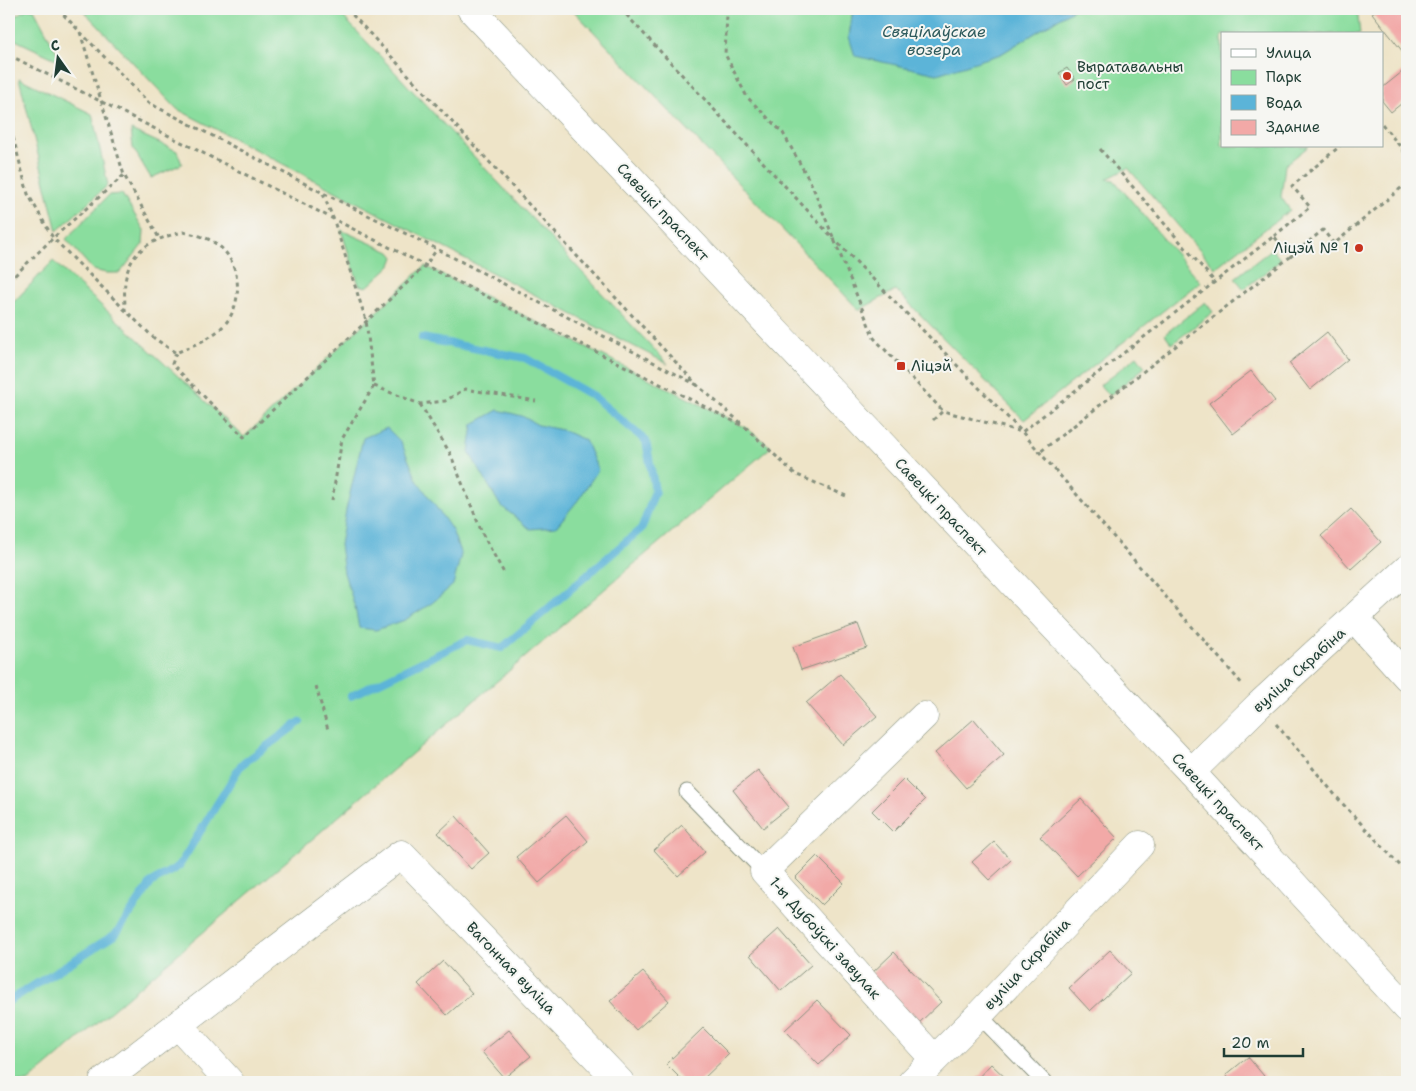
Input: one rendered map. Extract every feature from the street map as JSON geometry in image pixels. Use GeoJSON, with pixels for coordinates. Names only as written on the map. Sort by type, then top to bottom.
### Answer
{"type":"FeatureCollection","features":[{"type":"Feature","properties":{"kind":"street","name":"Савецкі праспект"},"geometry":{"type":"LineString","coordinates":[[471,9],[1191,772],[1407,1008]]}},
{"type":"Feature","properties":{"kind":"street","name":"вуліца Скрабіна"},"geometry":{"type":"LineString","coordinates":[[1191,772],[1259,704],[1407,569]]}},
{"type":"Feature","properties":{"kind":"street"},"geometry":{"type":"LineString","coordinates":[[1355,618],[1407,677]]}},
{"type":"Feature","properties":{"kind":"street","name":"1-ы Дубоўскі завулак"},"geometry":{"type":"LineString","coordinates":[[924,716],[764,871],[934,1059]]}},
{"type":"Feature","properties":{"kind":"street","name":"вуліца Скрабіна"},"geometry":{"type":"LineString","coordinates":[[912,1082],[1140,844]]}},
{"type":"Feature","properties":{"kind":"street","name":"Вагонная вуліца"},"geometry":{"type":"LineString","coordinates":[[178,1024],[401,854],[620,1082]]}},
{"type":"Feature","properties":{"kind":"street"},"geometry":{"type":"LineString","coordinates":[[103,1082],[178,1024],[230,1082]]}},
{"type":"Feature","properties":{"kind":"lane"},"geometry":{"type":"LineString","coordinates":[[687,792],[764,871]]}},
{"type":"Feature","properties":{"kind":"lane"},"geometry":{"type":"LineString","coordinates":[[979,1014],[1044,1082]]}},
{"type":"Feature","properties":{"kind":"path"},"geometry":{"type":"LineString","coordinates":[[58,9],[149,103],[436,249],[697,385]]}},
{"type":"Feature","properties":{"kind":"path"},"geometry":{"type":"LineString","coordinates":[[347,9],[697,385],[795,474],[846,496]]}},
{"type":"Feature","properties":{"kind":"path"},"geometry":{"type":"LineString","coordinates":[[621,9],[833,238],[1022,432],[1259,704],[1341,802],[1407,873]]}},
{"type":"Feature","properties":{"kind":"path"},"geometry":{"type":"LineString","coordinates":[[725,9],[727,14],[725,54],[747,97],[783,133],[812,185],[874,338],[943,411],[1022,432]]}},
{"type":"Feature","properties":{"kind":"path"},"geometry":{"type":"LineString","coordinates":[[80,31],[124,175],[159,238]]}},
{"type":"Feature","properties":{"kind":"path"},"geometry":{"type":"LineString","coordinates":[[9,55],[745,427]]}},
{"type":"Feature","properties":{"kind":"path"},"geometry":{"type":"LineString","coordinates":[[9,122],[28,194],[53,238],[154,338],[176,352]]}},
{"type":"Feature","properties":{"kind":"path"},"geometry":{"type":"LineString","coordinates":[[1384,126],[1407,155]]}},
{"type":"Feature","properties":{"kind":"path"},"geometry":{"type":"LineString","coordinates":[[1022,432],[1310,207],[1292,186],[1338,148]]}},
{"type":"Feature","properties":{"kind":"path"},"geometry":{"type":"LineString","coordinates":[[1100,150],[1215,282]]}},
{"type":"Feature","properties":{"kind":"path"},"geometry":{"type":"LineString","coordinates":[[9,281],[53,238],[124,175]]}},
{"type":"Feature","properties":{"kind":"path"},"geometry":{"type":"LineString","coordinates":[[1040,452],[1323,230],[1334,244],[1407,184]]}},
{"type":"Feature","properties":{"kind":"path"},"geometry":{"type":"LineString","coordinates":[[323,193],[366,320],[374,386],[342,439],[332,500]]}},
{"type":"Feature","properties":{"kind":"path"},"geometry":{"type":"LineString","coordinates":[[125,310],[125,282],[132,261],[145,246],[159,238],[183,232],[203,236],[220,247],[233,264],[238,283],[235,307],[222,328],[202,341],[176,352],[172,364],[244,437],[425,266],[436,249]]}},
{"type":"Feature","properties":{"kind":"path"},"geometry":{"type":"LineString","coordinates":[[1274,236],[1290,257]]}},
{"type":"Feature","properties":{"kind":"path"},"geometry":{"type":"LineString","coordinates":[[374,386],[420,404],[445,401],[465,389],[536,401]]}},
{"type":"Feature","properties":{"kind":"path"},"geometry":{"type":"LineString","coordinates":[[420,404],[450,453],[482,535],[504,573]]}},
{"type":"Feature","properties":{"kind":"path"},"geometry":{"type":"LineString","coordinates":[[933,420],[943,411]]}},
{"type":"Feature","properties":{"kind":"path"},"geometry":{"type":"LineString","coordinates":[[316,686],[328,730]]}},
{"type":"Feature","properties":{"kind":"green space"},"geometry":{"type":"Polygon","coordinates":[[[27,9],[34,9],[62,62],[9,37],[9,20],[27,9]]]}},
{"type":"Feature","properties":{"kind":"green space"},"geometry":{"type":"Polygon","coordinates":[[[82,9],[336,9],[668,364],[177,109],[82,9]]]}},
{"type":"Feature","properties":{"kind":"green space"},"geometry":{"type":"Polygon","coordinates":[[[572,9],[853,9],[849,37],[1001,54],[1074,9],[1357,9],[1360,32],[1221,32],[1221,148],[1306,148],[1285,165],[1281,197],[1290,210],[1215,268],[1128,168],[1107,179],[1114,180],[1200,282],[1024,420],[896,290],[859,310],[572,9]]]}},
{"type":"Feature","properties":{"kind":"green space"},"geometry":{"type":"Polygon","coordinates":[[[19,78],[92,114],[108,185],[57,231],[19,78]]]}},
{"type":"Feature","properties":{"kind":"green space"},"geometry":{"type":"Polygon","coordinates":[[[131,130],[177,151],[182,164],[151,178],[133,148],[131,130]]]}},
{"type":"Feature","properties":{"kind":"green space"},"geometry":{"type":"Polygon","coordinates":[[[122,194],[144,230],[143,244],[120,273],[106,273],[93,270],[66,239],[109,195],[122,194]]]}},
{"type":"Feature","properties":{"kind":"green space"},"geometry":{"type":"Polygon","coordinates":[[[341,230],[390,252],[394,257],[391,265],[367,287],[359,285],[341,230]]]}},
{"type":"Feature","properties":{"kind":"green space"},"geometry":{"type":"Polygon","coordinates":[[[1272,249],[1281,260],[1244,289],[1235,278],[1272,249]]]}},
{"type":"Feature","properties":{"kind":"green space"},"geometry":{"type":"Polygon","coordinates":[[[53,261],[244,437],[425,266],[745,427],[771,447],[28,1082],[9,1082],[9,307],[53,261]]]}},
{"type":"Feature","properties":{"kind":"green space"},"geometry":{"type":"Polygon","coordinates":[[[1205,302],[1213,312],[1172,344],[1165,334],[1205,302]]]}},
{"type":"Feature","properties":{"kind":"green space"},"geometry":{"type":"Polygon","coordinates":[[[1137,356],[1145,367],[1109,396],[1100,385],[1137,356]]]}},
{"type":"Feature","properties":{"kind":"water","name":"Свяцілаўскае возера"},"geometry":{"type":"Polygon","coordinates":[[[853,9],[1074,9],[1001,54],[937,74],[855,56],[849,37],[853,9]]]}},
{"type":"Feature","properties":{"kind":"water"},"geometry":{"type":"Polygon","coordinates":[[[498,410],[522,416],[538,425],[562,430],[585,440],[598,470],[579,499],[556,527],[530,529],[500,505],[469,452],[473,424],[498,410]]]}},
{"type":"Feature","properties":{"kind":"water"},"geometry":{"type":"Polygon","coordinates":[[[387,428],[401,442],[417,480],[452,530],[461,555],[453,585],[432,603],[405,620],[376,630],[359,628],[355,607],[344,573],[340,545],[363,438],[387,428]]]}},
{"type":"Feature","properties":{"kind":"building"},"geometry":{"type":"Polygon","coordinates":[[[1378,9],[1407,9],[1407,57],[1372,13],[1378,9]]]}},
{"type":"Feature","properties":{"kind":"building","name":"Выратавальны пост"},"geometry":{"type":"Polygon","coordinates":[[[1067,68],[1075,79],[1067,85],[1059,73],[1067,68]]]}},
{"type":"Feature","properties":{"kind":"building"},"geometry":{"type":"Polygon","coordinates":[[[1407,68],[1407,99],[1391,112],[1384,103],[1384,86],[1407,68]]]}},
{"type":"Feature","properties":{"kind":"building"},"geometry":{"type":"Polygon","coordinates":[[[1327,332],[1348,359],[1310,390],[1289,363],[1327,332]]]}},
{"type":"Feature","properties":{"kind":"building"},"geometry":{"type":"Polygon","coordinates":[[[1251,371],[1275,401],[1233,434],[1209,403],[1251,371]]]}},
{"type":"Feature","properties":{"kind":"building"},"geometry":{"type":"Polygon","coordinates":[[[1351,509],[1381,542],[1351,569],[1321,536],[1351,509]]]}},
{"type":"Feature","properties":{"kind":"building"},"geometry":{"type":"Polygon","coordinates":[[[858,624],[867,648],[801,670],[793,647],[858,624]]]}},
{"type":"Feature","properties":{"kind":"building"},"geometry":{"type":"Polygon","coordinates":[[[840,674],[877,716],[843,745],[806,703],[840,674]]]}},
{"type":"Feature","properties":{"kind":"building"},"geometry":{"type":"Polygon","coordinates":[[[974,719],[1004,755],[966,788],[935,753],[974,719]]]}},
{"type":"Feature","properties":{"kind":"building"},"geometry":{"type":"Polygon","coordinates":[[[758,770],[789,807],[763,828],[733,790],[758,770]]]}},
{"type":"Feature","properties":{"kind":"building"},"geometry":{"type":"Polygon","coordinates":[[[904,779],[925,800],[893,832],[872,811],[904,779]]]}},
{"type":"Feature","properties":{"kind":"building"},"geometry":{"type":"Polygon","coordinates":[[[1081,799],[1117,838],[1077,876],[1040,837],[1081,799]]]}},
{"type":"Feature","properties":{"kind":"building"},"geometry":{"type":"Polygon","coordinates":[[[566,815],[588,841],[539,883],[516,857],[566,815]]]}},
{"type":"Feature","properties":{"kind":"building"},"geometry":{"type":"Polygon","coordinates":[[[456,816],[489,853],[471,869],[438,833],[456,816]]]}},
{"type":"Feature","properties":{"kind":"building"},"geometry":{"type":"Polygon","coordinates":[[[682,825],[705,852],[678,876],[654,850],[682,825]]]}},
{"type":"Feature","properties":{"kind":"building"},"geometry":{"type":"Polygon","coordinates":[[[994,842],[1011,860],[989,880],[972,862],[994,842]]]}},
{"type":"Feature","properties":{"kind":"building"},"geometry":{"type":"Polygon","coordinates":[[[817,856],[844,883],[822,905],[795,878],[817,856]]]}},
{"type":"Feature","properties":{"kind":"building"},"geometry":{"type":"Polygon","coordinates":[[[779,929],[811,965],[781,991],[750,955],[779,929]]]}},
{"type":"Feature","properties":{"kind":"building"},"geometry":{"type":"Polygon","coordinates":[[[1110,950],[1131,973],[1090,1011],[1069,988],[1110,950]]]}},
{"type":"Feature","properties":{"kind":"building"},"geometry":{"type":"Polygon","coordinates":[[[894,952],[941,1002],[917,1025],[870,975],[894,952]]]}},
{"type":"Feature","properties":{"kind":"building"},"geometry":{"type":"Polygon","coordinates":[[[443,961],[472,993],[447,1015],[418,984],[443,961]]]}},
{"type":"Feature","properties":{"kind":"building"},"geometry":{"type":"Polygon","coordinates":[[[643,972],[669,1001],[636,1030],[610,1001],[643,972]]]}},
{"type":"Feature","properties":{"kind":"building"},"geometry":{"type":"Polygon","coordinates":[[[817,1000],[851,1035],[819,1065],[785,1030],[817,1000]]]}},
{"type":"Feature","properties":{"kind":"building"},"geometry":{"type":"Polygon","coordinates":[[[703,1028],[729,1054],[700,1082],[684,1082],[666,1064],[703,1028]]]}},
{"type":"Feature","properties":{"kind":"building"},"geometry":{"type":"Polygon","coordinates":[[[509,1030],[531,1056],[504,1078],[482,1052],[509,1030]]]}},
{"type":"Feature","properties":{"kind":"building"},"geometry":{"type":"Polygon","coordinates":[[[1248,1057],[1269,1082],[1232,1082],[1226,1075],[1248,1057]]]}},
{"type":"Feature","properties":{"kind":"building"},"geometry":{"type":"Polygon","coordinates":[[[991,1064],[1010,1082],[974,1082],[991,1064]]]}},
{"type":"Feature","properties":{"kind":"waterway"},"geometry":{"type":"LineString","coordinates":[[351,696],[467,640],[502,648],[642,528],[655,491],[646,441],[593,396],[525,358],[422,338]]}},
{"type":"Feature","properties":{"kind":"waterway"},"geometry":{"type":"LineString","coordinates":[[9,1001],[116,934],[152,882],[179,866],[241,765],[300,722]]}},
{"type":"Feature","properties":{"kind":"place","name":"Выратавальны пост"},"geometry":{"type":"Point","coordinates":[1067,76]}},
{"type":"Feature","properties":{"kind":"place","name":"Ліцэй № 1"},"geometry":{"type":"Point","coordinates":[1359,248]}},
{"type":"Feature","properties":{"kind":"place","name":"Ліцэй"},"geometry":{"type":"Point","coordinates":[901,366]}}]}
